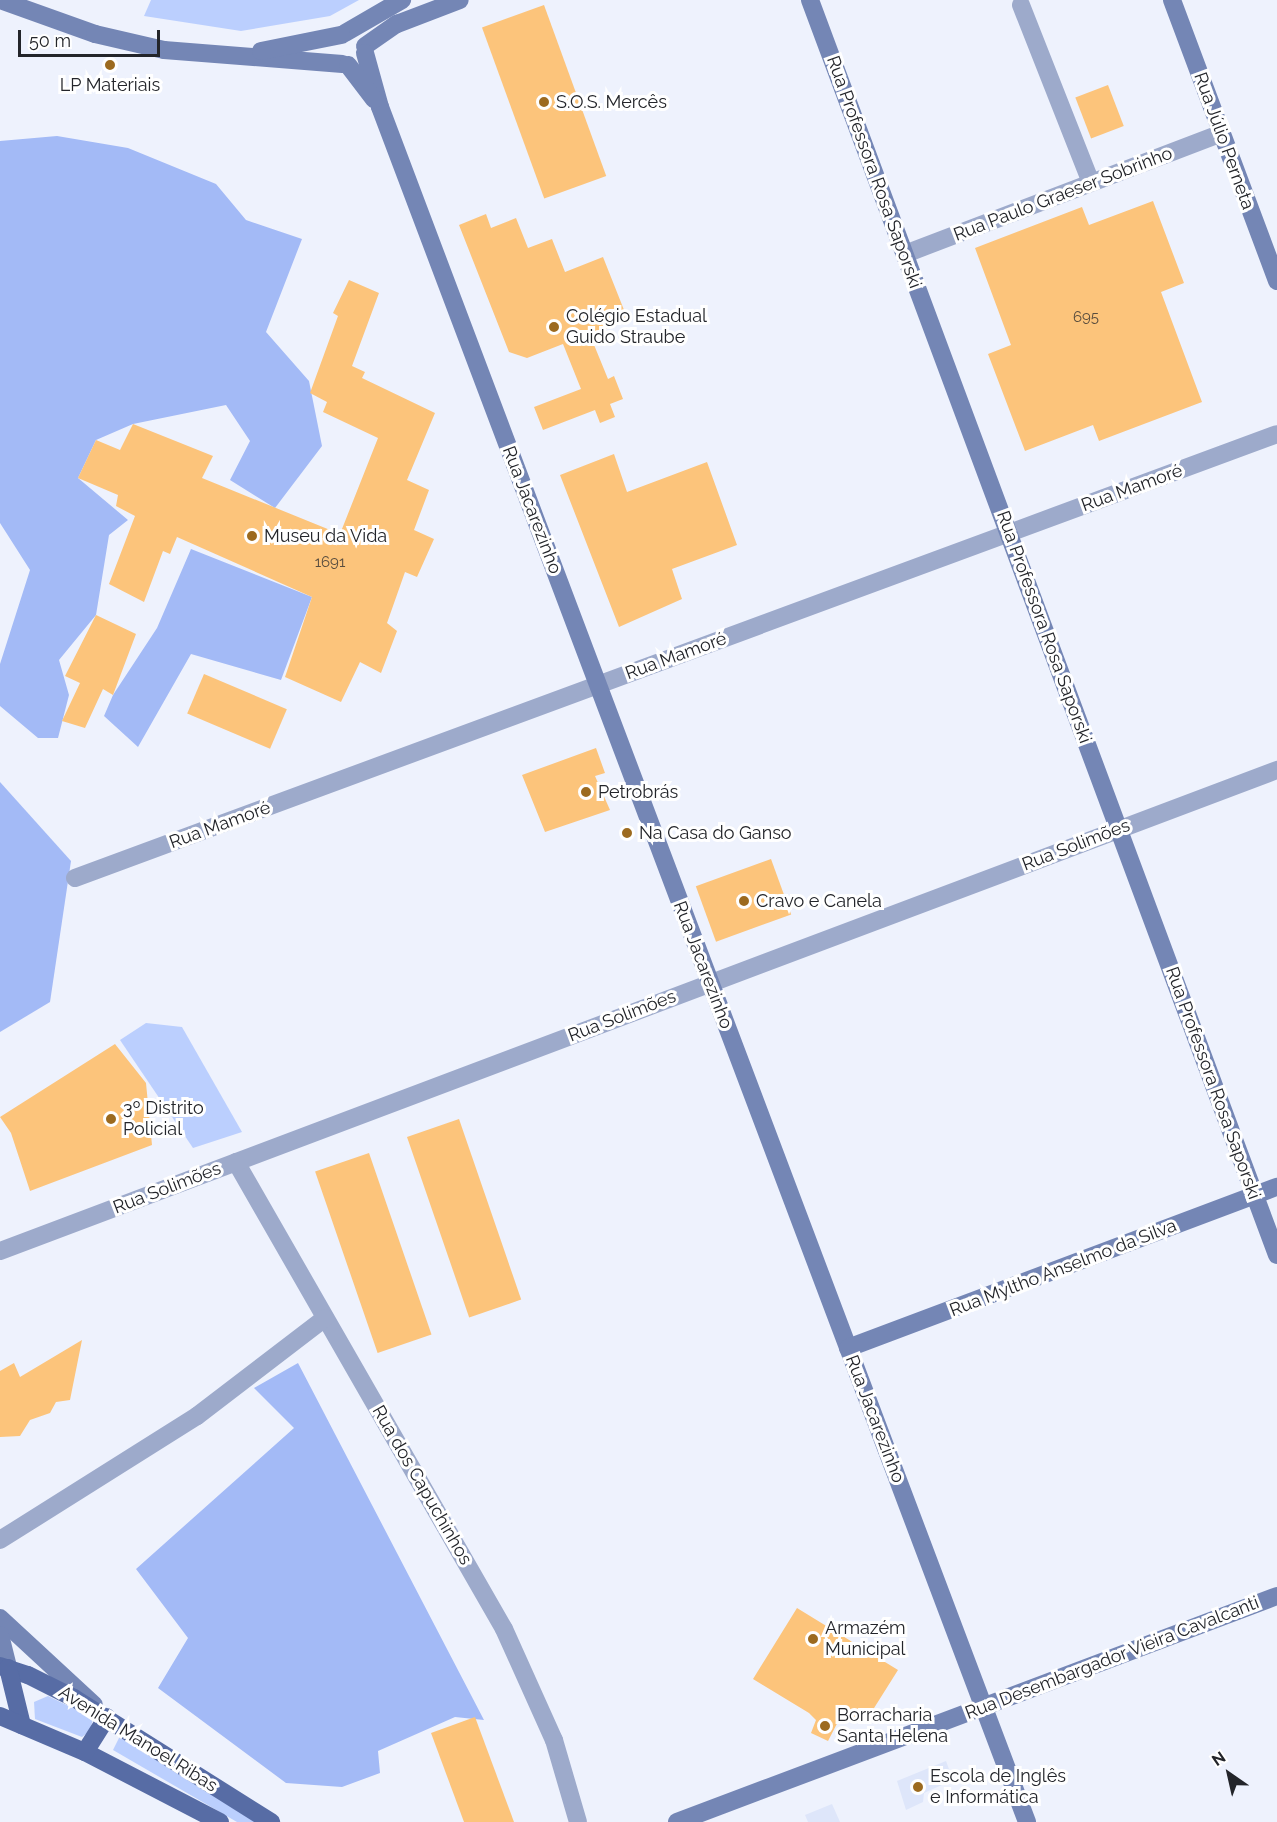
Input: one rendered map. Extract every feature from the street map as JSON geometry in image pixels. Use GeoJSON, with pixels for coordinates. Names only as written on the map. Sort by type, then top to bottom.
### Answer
{"type":"FeatureCollection","features":[{"type":"Feature","properties":{"kind":"main road"},"geometry":{"type":"LineString","coordinates":[[0,0],[130,44],[194,54],[345,64],[358,62],[365,50],[397,24],[460,0]]}},
{"type":"Feature","properties":{"kind":"main road"},"geometry":{"type":"LineString","coordinates":[[345,64],[333,52],[334,42],[343,34],[402,0]]}},
{"type":"Feature","properties":{"kind":"main road","name":"Rua Professora Rosa Saporski"},"geometry":{"type":"LineString","coordinates":[[810,0],[1277,1255]]}},
{"type":"Feature","properties":{"kind":"main road","name":"Rua Júlio Perneta"},"geometry":{"type":"LineString","coordinates":[[1172,0],[1277,281]]}},
{"type":"Feature","properties":{"kind":"main road"},"geometry":{"type":"LineString","coordinates":[[240,56],[343,34],[356,34],[365,50]]}},
{"type":"Feature","properties":{"kind":"main road","name":"Rua Jacarezinho"},"geometry":{"type":"LineString","coordinates":[[365,50],[380,107],[1027,1822]]}},
{"type":"Feature","properties":{"kind":"main road","name":"Rua Jacarezinho"},"geometry":{"type":"LineString","coordinates":[[345,64],[380,107]]}},
{"type":"Feature","properties":{"kind":"main road","name":"Rua Myltho Anselmo da Silva"},"geometry":{"type":"LineString","coordinates":[[848,1348],[1277,1187]]}},
{"type":"Feature","properties":{"kind":"main road","name":"Rua Desembargador Vieira Cavalcanti"},"geometry":{"type":"LineString","coordinates":[[677,1822],[1277,1596]]}},
{"type":"Feature","properties":{"kind":"main road"},"geometry":{"type":"LineString","coordinates":[[0,1618],[107,1717],[85,1752]]}},
{"type":"Feature","properties":{"kind":"main road"},"geometry":{"type":"LineString","coordinates":[[0,1635],[4,1667],[22,1725]]}},
{"type":"Feature","properties":{"kind":"main road","name":"Avenida Manoel Ribas"},"geometry":{"type":"LineString","coordinates":[[4,1667],[49,1684],[107,1717],[271,1822]]}},
{"type":"Feature","properties":{"kind":"main road","name":"Avenida Manoel Ribas"},"geometry":{"type":"LineString","coordinates":[[0,1716],[85,1752],[220,1822]]}},
{"type":"Feature","properties":{"kind":"street"},"geometry":{"type":"LineString","coordinates":[[1021,6],[1091,183]]}},
{"type":"Feature","properties":{"kind":"street","name":"Rua Paulo Graeser Sobrinho"},"geometry":{"type":"LineString","coordinates":[[905,254],[1222,133]]}},
{"type":"Feature","properties":{"kind":"street","name":"Rua Mamoré"},"geometry":{"type":"LineString","coordinates":[[75,878],[1277,434]]}},
{"type":"Feature","properties":{"kind":"street","name":"Rua Solimões"},"geometry":{"type":"LineString","coordinates":[[4,1244],[236,1162],[1277,770]]}},
{"type":"Feature","properties":{"kind":"street","name":"Rua dos Capuchinhos"},"geometry":{"type":"LineString","coordinates":[[236,1162],[515,1650],[554,1740],[578,1822]]}},
{"type":"Feature","properties":{"kind":"street"},"geometry":{"type":"LineString","coordinates":[[0,1540],[197,1416],[326,1318]]}},
{"type":"Feature","properties":{"kind":"shaded area"},"geometry":{"type":"Polygon","coordinates":[[[151,0],[359,0],[330,16],[241,31],[144,16],[151,0]]]}},
{"type":"Feature","properties":{"kind":"shaded area"},"geometry":{"type":"Polygon","coordinates":[[[57,136],[128,148],[216,184],[246,220],[302,239],[266,332],[309,381],[322,446],[275,508],[230,480],[250,441],[226,405],[133,424],[96,440],[78,478],[128,520],[109,535],[96,615],[59,660],[69,695],[58,738],[38,738],[0,706],[0,664],[30,570],[0,523],[0,141],[57,136]]]}},
{"type":"Feature","properties":{"kind":"shaded area"},"geometry":{"type":"Polygon","coordinates":[[[191,549],[312,597],[281,680],[191,654],[138,747],[104,716],[113,695],[157,628],[191,549]]]}},
{"type":"Feature","properties":{"kind":"shaded area"},"geometry":{"type":"Polygon","coordinates":[[[0,782],[71,861],[50,1002],[0,1032],[0,782]]]}},
{"type":"Feature","properties":{"kind":"shaded area"},"geometry":{"type":"Polygon","coordinates":[[[146,1023],[182,1027],[242,1132],[193,1148],[120,1040],[146,1023]]]}},
{"type":"Feature","properties":{"kind":"shaded area"},"geometry":{"type":"Polygon","coordinates":[[[298,1363],[484,1720],[455,1717],[378,1751],[380,1773],[342,1787],[286,1783],[158,1688],[188,1638],[136,1569],[294,1428],[254,1388],[298,1363]]]}},
{"type":"Feature","properties":{"kind":"shaded area"},"geometry":{"type":"Polygon","coordinates":[[[48,1696],[93,1718],[90,1731],[82,1737],[35,1719],[34,1702],[48,1696]]]}},
{"type":"Feature","properties":{"kind":"shaded area"},"geometry":{"type":"Polygon","coordinates":[[[120,1736],[255,1822],[237,1822],[113,1750],[120,1736]]]}},
{"type":"Feature","properties":{"kind":"shaded area","name":"Escola de Inglês e Informática"},"geometry":{"type":"Polygon","coordinates":[[[946,1761],[953,1780],[924,1793],[923,1802],[906,1810],[897,1781],[946,1761]]]}},
{"type":"Feature","properties":{"kind":"shaded area"},"geometry":{"type":"Polygon","coordinates":[[[832,1804],[840,1822],[808,1822],[805,1815],[832,1804]]]}},
{"type":"Feature","properties":{"kind":"building","name":"S.O.S. Mercês"},"geometry":{"type":"Polygon","coordinates":[[[544,5],[606,176],[544,199],[482,28],[544,5]]]}},
{"type":"Feature","properties":{"kind":"building"},"geometry":{"type":"Polygon","coordinates":[[[1108,85],[1124,126],[1091,139],[1075,98],[1108,85]]]}},
{"type":"Feature","properties":{"kind":"building"},"geometry":{"type":"Polygon","coordinates":[[[1153,201],[1184,283],[1161,292],[1202,402],[1099,441],[1093,425],[1025,451],[988,354],[1011,345],[975,248],[1082,207],[1089,225],[1153,201]]]}},
{"type":"Feature","properties":{"kind":"building","name":"Colégio Estadual Guido Straube"},"geometry":{"type":"Polygon","coordinates":[[[486,214],[491,228],[516,218],[528,248],[552,239],[565,272],[603,257],[628,320],[590,335],[608,379],[614,376],[623,399],[610,404],[615,417],[600,423],[595,410],[543,430],[534,407],[581,389],[563,344],[527,358],[509,352],[459,225],[486,214]]]}},
{"type":"Feature","properties":{"kind":"building"},"geometry":{"type":"Polygon","coordinates":[[[349,280],[379,293],[352,366],[365,372],[362,378],[435,413],[407,480],[429,490],[414,530],[434,539],[417,577],[405,572],[387,623],[397,631],[381,673],[360,662],[341,702],[285,677],[312,597],[177,537],[170,554],[163,551],[144,602],[109,584],[135,516],[116,506],[118,495],[78,478],[96,440],[120,450],[133,424],[213,456],[202,478],[340,534],[378,438],[323,412],[327,402],[310,393],[338,316],[333,313],[349,280]]]}},
{"type":"Feature","properties":{"kind":"building"},"geometry":{"type":"Polygon","coordinates":[[[614,454],[627,492],[707,462],[737,545],[672,569],[682,599],[619,627],[560,475],[614,454]]]}},
{"type":"Feature","properties":{"kind":"building"},"geometry":{"type":"Polygon","coordinates":[[[96,615],[136,634],[113,695],[103,689],[85,728],[62,721],[80,683],[65,676],[96,615]]]}},
{"type":"Feature","properties":{"kind":"building"},"geometry":{"type":"Polygon","coordinates":[[[204,674],[287,709],[270,749],[187,714],[204,674]]]}},
{"type":"Feature","properties":{"kind":"building","name":"Petrobrás"},"geometry":{"type":"Polygon","coordinates":[[[596,748],[605,773],[595,776],[610,810],[545,832],[522,775],[596,748]]]}},
{"type":"Feature","properties":{"kind":"building","name":"Cravo e Canela"},"geometry":{"type":"Polygon","coordinates":[[[771,859],[791,914],[716,942],[696,886],[771,859]]]}},
{"type":"Feature","properties":{"kind":"building","name":"3º Distrito Policial"},"geometry":{"type":"Polygon","coordinates":[[[115,1044],[146,1083],[152,1145],[30,1191],[11,1133],[0,1117],[115,1044]]]}},
{"type":"Feature","properties":{"kind":"building"},"geometry":{"type":"Polygon","coordinates":[[[459,1119],[521,1300],[469,1318],[407,1137],[459,1119]]]}},
{"type":"Feature","properties":{"kind":"building"},"geometry":{"type":"Polygon","coordinates":[[[369,1153],[432,1335],[378,1353],[315,1172],[369,1153]]]}},
{"type":"Feature","properties":{"kind":"building"},"geometry":{"type":"Polygon","coordinates":[[[82,1340],[70,1400],[56,1402],[50,1413],[30,1420],[20,1436],[0,1437],[0,1371],[14,1363],[20,1377],[82,1340]]]}},
{"type":"Feature","properties":{"kind":"building","name":"Armazém Municipal"},"geometry":{"type":"Polygon","coordinates":[[[797,1608],[898,1670],[864,1724],[843,1712],[828,1741],[811,1733],[816,1720],[809,1713],[753,1679],[797,1608]]]}},
{"type":"Feature","properties":{"kind":"building"},"geometry":{"type":"Polygon","coordinates":[[[475,1717],[514,1822],[464,1822],[431,1733],[475,1717]]]}},
{"type":"Feature","properties":{"kind":"place","name":"LP Materiais"},"geometry":{"type":"Point","coordinates":[110,65]}},
{"type":"Feature","properties":{"kind":"place","name":"S.O.S. Mercês"},"geometry":{"type":"Point","coordinates":[544,102]}},
{"type":"Feature","properties":{"kind":"place","name":"Colégio Estadual Guido Straube"},"geometry":{"type":"Point","coordinates":[554,327]}},
{"type":"Feature","properties":{"kind":"place","name":"Museu da Vida"},"geometry":{"type":"Point","coordinates":[252,536]}},
{"type":"Feature","properties":{"kind":"place","name":"Petrobrás"},"geometry":{"type":"Point","coordinates":[586,792]}},
{"type":"Feature","properties":{"kind":"place","name":"Na Casa do Ganso"},"geometry":{"type":"Point","coordinates":[627,833]}},
{"type":"Feature","properties":{"kind":"place","name":"Cravo e Canela"},"geometry":{"type":"Point","coordinates":[744,901]}},
{"type":"Feature","properties":{"kind":"place","name":"3º Distrito Policial"},"geometry":{"type":"Point","coordinates":[111,1119]}},
{"type":"Feature","properties":{"kind":"place","name":"Armazém Municipal"},"geometry":{"type":"Point","coordinates":[813,1639]}},
{"type":"Feature","properties":{"kind":"place","name":"Borracharia Santa Helena"},"geometry":{"type":"Point","coordinates":[825,1726]}},
{"type":"Feature","properties":{"kind":"place","name":"Escola de Inglês e Informática"},"geometry":{"type":"Point","coordinates":[918,1787]}}]}
